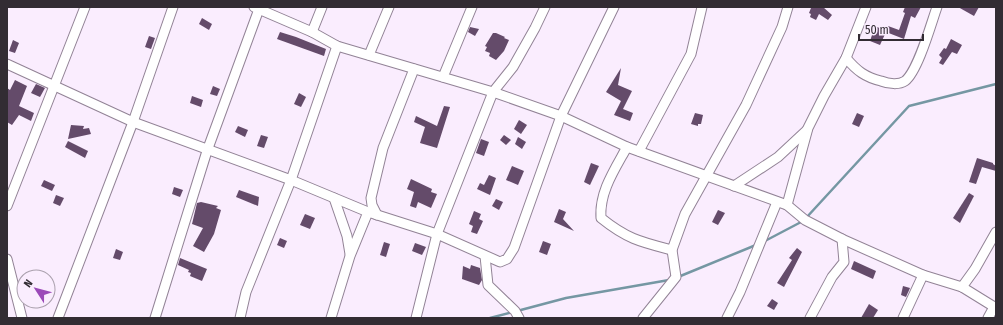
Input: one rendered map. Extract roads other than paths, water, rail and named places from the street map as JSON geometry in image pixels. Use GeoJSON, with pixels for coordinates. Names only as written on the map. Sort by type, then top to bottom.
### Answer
{"type":"FeatureCollection","features":[{"type":"Feature","properties":{"kind":"street"},"geometry":{"type":"LineString","coordinates":[[7,206],[85,7]]}},
{"type":"Feature","properties":{"kind":"street"},"geometry":{"type":"LineString","coordinates":[[58,318],[133,122],[173,7]]}},
{"type":"Feature","properties":{"kind":"street"},"geometry":{"type":"LineString","coordinates":[[312,32],[322,7]]}},
{"type":"Feature","properties":{"kind":"street"},"geometry":{"type":"LineString","coordinates":[[369,55],[389,7]]}},
{"type":"Feature","properties":{"kind":"street"},"geometry":{"type":"LineString","coordinates":[[443,78],[472,7]]}},
{"type":"Feature","properties":{"kind":"street"},"geometry":{"type":"LineString","coordinates":[[416,318],[437,234],[494,92],[513,67],[545,7]]}},
{"type":"Feature","properties":{"kind":"street"},"geometry":{"type":"LineString","coordinates":[[7,64],[133,122],[208,151],[290,180],[372,214],[437,234],[500,262],[507,259],[514,248],[561,116],[614,7]]}},
{"type":"Feature","properties":{"kind":"street"},"geometry":{"type":"LineString","coordinates":[[639,151],[691,54],[702,7]]}},
{"type":"Feature","properties":{"kind":"street"},"geometry":{"type":"LineString","coordinates":[[643,318],[665,294],[676,277],[672,250],[685,214],[746,105],[782,27],[788,7]]}},
{"type":"Feature","properties":{"kind":"street"},"geometry":{"type":"LineString","coordinates":[[787,206],[808,128],[824,96],[846,58],[866,7]]}},
{"type":"Feature","properties":{"kind":"street"},"geometry":{"type":"LineString","coordinates":[[846,58],[857,71],[868,78],[890,84],[904,82],[913,73],[937,7]]}},
{"type":"Feature","properties":{"kind":"street"},"geometry":{"type":"LineString","coordinates":[[155,318],[208,151],[256,8],[312,32],[337,46],[494,92],[561,116],[627,147],[787,206],[805,220],[842,239],[923,275],[962,287],[995,307],[988,318]]}},
{"type":"Feature","properties":{"kind":"street"},"geometry":{"type":"LineString","coordinates":[[240,318],[246,292],[290,180],[337,46]]}},
{"type":"Feature","properties":{"kind":"street"},"geometry":{"type":"LineString","coordinates":[[331,318],[350,256],[372,214],[371,198],[383,148],[414,69]]}},
{"type":"Feature","properties":{"kind":"street"},"geometry":{"type":"LineString","coordinates":[[734,186],[778,157],[808,128]]}},
{"type":"Feature","properties":{"kind":"street"},"geometry":{"type":"LineString","coordinates":[[627,147],[610,178],[600,205],[601,218],[615,229],[632,239],[672,250]]}},
{"type":"Feature","properties":{"kind":"street"},"geometry":{"type":"LineString","coordinates":[[334,198],[347,236],[350,256]]}},
{"type":"Feature","properties":{"kind":"street"},"geometry":{"type":"LineString","coordinates":[[726,318],[740,292],[777,202]]}},
{"type":"Feature","properties":{"kind":"street"},"geometry":{"type":"LineString","coordinates":[[962,287],[975,269],[996,232]]}},
{"type":"Feature","properties":{"kind":"street"},"geometry":{"type":"LineString","coordinates":[[810,318],[832,277],[844,262],[842,239]]}},
{"type":"Feature","properties":{"kind":"street"},"geometry":{"type":"LineString","coordinates":[[485,256],[488,285],[515,311],[518,318]]}},
{"type":"Feature","properties":{"kind":"street"},"geometry":{"type":"LineString","coordinates":[[7,259],[22,318]]}},
{"type":"Feature","properties":{"kind":"street"},"geometry":{"type":"LineString","coordinates":[[903,318],[923,275]]}},
{"type":"Feature","properties":{"kind":"waterway"},"geometry":{"type":"LineString","coordinates":[[806,218],[909,106],[996,84]]}},
{"type":"Feature","properties":{"kind":"waterway"},"geometry":{"type":"LineString","coordinates":[[763,242],[803,221]]}},
{"type":"Feature","properties":{"kind":"waterway"},"geometry":{"type":"LineString","coordinates":[[678,277],[756,245]]}},
{"type":"Feature","properties":{"kind":"waterway"},"geometry":{"type":"LineString","coordinates":[[517,311],[566,298],[669,280]]}},
{"type":"Feature","properties":{"kind":"waterway"},"geometry":{"type":"LineString","coordinates":[[490,318],[513,312]]}}]}
